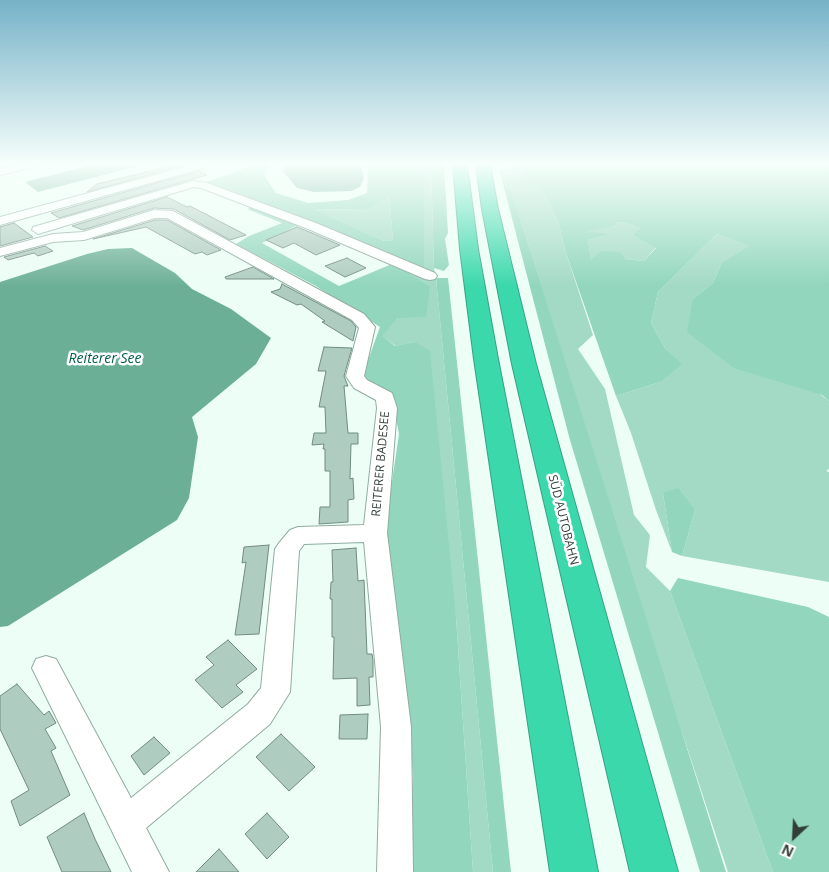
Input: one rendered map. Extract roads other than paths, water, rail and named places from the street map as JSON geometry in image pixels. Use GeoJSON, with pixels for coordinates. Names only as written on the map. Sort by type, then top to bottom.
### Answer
{"type":"FeatureCollection","features":[{"type":"Feature","properties":{"kind":"highway"},"geometry":{"type":"LineString","coordinates":[[464,206],[486,359],[574,872]]}},
{"type":"Feature","properties":{"kind":"highway","name":"SÜD AUTOBAHN"},"geometry":{"type":"LineString","coordinates":[[490,206],[526,373],[654,872]]}},
{"type":"Feature","properties":{"kind":"street"},"geometry":{"type":"LineString","coordinates":[[0,221],[55,206]]}},
{"type":"Feature","properties":{"kind":"street"},"geometry":{"type":"LineString","coordinates":[[0,241],[124,206]]}},
{"type":"Feature","properties":{"kind":"street"},"geometry":{"type":"LineString","coordinates":[[258,206],[312,226],[430,276]]}},
{"type":"Feature","properties":{"kind":"street","name":"REITERER BADESEE"},"geometry":{"type":"LineString","coordinates":[[0,252],[53,238],[84,236],[154,214],[169,214],[358,317],[367,327],[355,376],[360,384],[385,396],[387,408],[375,532],[396,727],[394,872]]}},
{"type":"Feature","properties":{"kind":"street"},"geometry":{"type":"LineString","coordinates":[[125,824],[259,714],[275,692],[287,549],[298,536],[375,532]]}},
{"type":"Feature","properties":{"kind":"street"},"geometry":{"type":"LineString","coordinates":[[46,668],[151,872]]}},
{"type":"Feature","properties":{"kind":"water","name":"Reiterer See"},"geometry":{"type":"Polygon","coordinates":[[[132,248],[175,273],[192,289],[231,309],[271,338],[256,364],[192,417],[198,437],[189,498],[177,520],[8,626],[0,627],[0,282],[87,254],[108,249],[132,248]]]}}]}
